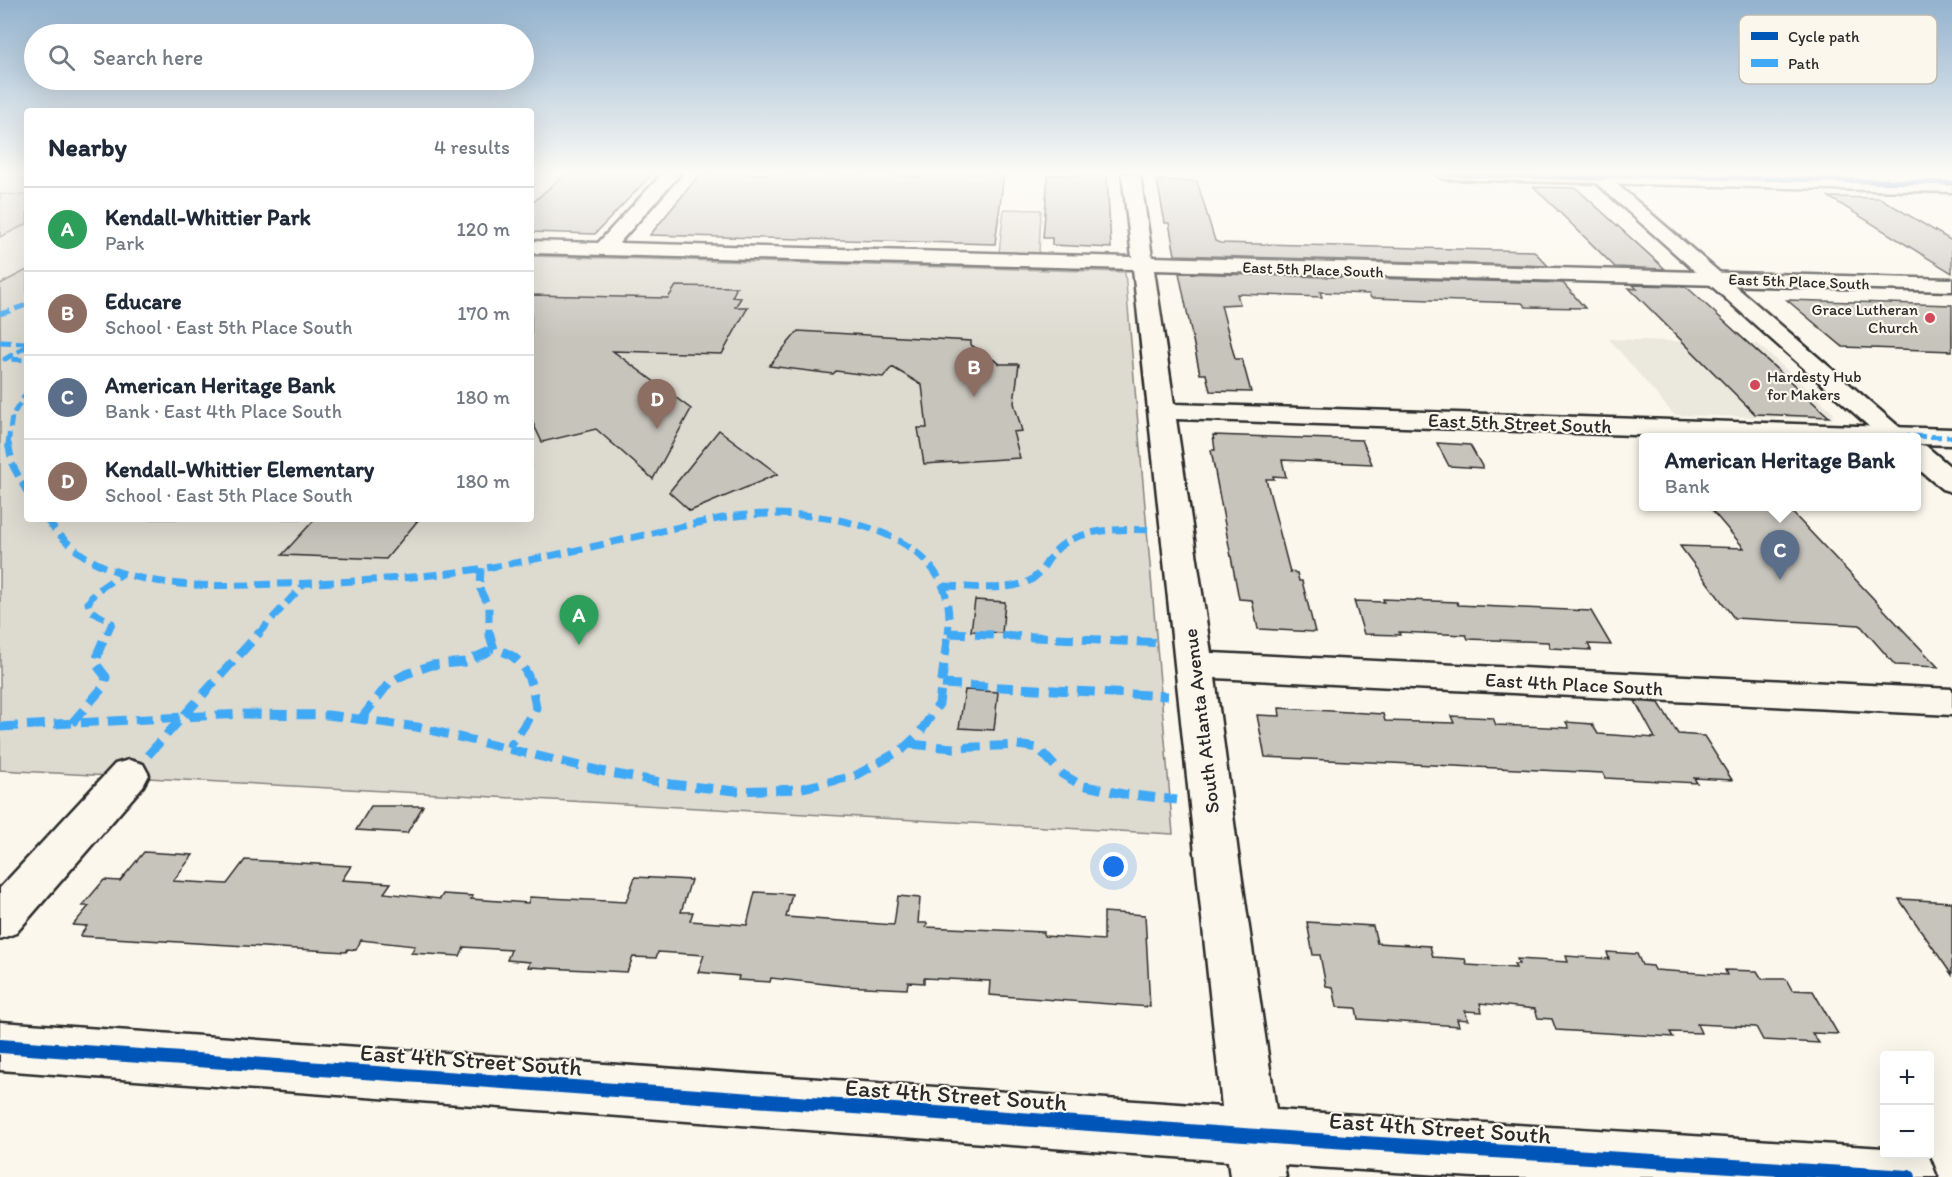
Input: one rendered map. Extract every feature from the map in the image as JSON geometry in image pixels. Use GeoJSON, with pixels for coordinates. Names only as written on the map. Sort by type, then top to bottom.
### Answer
{"type":"FeatureCollection","features":[{"type":"Feature","properties":{"kind":"street"},"geometry":{"type":"LineString","coordinates":[[603,249],[621,229]]}},
{"type":"Feature","properties":{"kind":"street","name":"South Atlanta Avenue"},"geometry":{"type":"LineString","coordinates":[[1138,229],[1195,665],[1216,853],[1255,1156]]}},
{"type":"Feature","properties":{"kind":"street"},"geometry":{"type":"LineString","coordinates":[[1657,229],[1895,433]]}},
{"type":"Feature","properties":{"kind":"street","name":"East 5th Place South"},"geometry":{"type":"LineString","coordinates":[[534,247],[1952,285]]}},
{"type":"Feature","properties":{"kind":"street","name":"East 5th Street South"},"geometry":{"type":"LineString","coordinates":[[1160,411],[1689,433]]}},
{"type":"Feature","properties":{"kind":"street","name":"East 5th Street South"},"geometry":{"type":"LineString","coordinates":[[1921,440],[1952,437]]}},
{"type":"Feature","properties":{"kind":"street"},"geometry":{"type":"LineString","coordinates":[[1921,456],[1952,483]]}},
{"type":"Feature","properties":{"kind":"street","name":"East 4th Place South"},"geometry":{"type":"LineString","coordinates":[[1195,665],[1952,702]]}},
{"type":"Feature","properties":{"kind":"street"},"geometry":{"type":"LineString","coordinates":[[0,919],[129,775]]}},
{"type":"Feature","properties":{"kind":"street","name":"East 4th Street South"},"geometry":{"type":"LineString","coordinates":[[0,1046],[1255,1156],[1909,1177]]}},
{"type":"Feature","properties":{"kind":"shaded area"},"geometry":{"type":"Polygon","coordinates":[[[0,229],[24,229],[24,272],[0,284],[0,229]]]}},
{"type":"Feature","properties":{"kind":"shaded area"},"geometry":{"type":"Polygon","coordinates":[[[0,229],[17,229],[0,237],[0,229]]]}},
{"type":"Feature","properties":{"kind":"shaded area"},"geometry":{"type":"Polygon","coordinates":[[[1002,229],[1040,229],[1039,253],[999,252],[1002,229]]]}},
{"type":"Feature","properties":{"kind":"shaded area"},"geometry":{"type":"Polygon","coordinates":[[[534,256],[1125,272],[1173,834],[0,770],[0,284],[24,272],[24,522],[534,522],[534,256]]]}},
{"type":"Feature","properties":{"kind":"shaded area"},"geometry":{"type":"Polygon","coordinates":[[[1609,339],[1758,344],[1833,412],[1832,419],[1674,415],[1609,339]]]}},
{"type":"Feature","properties":{"kind":"building"},"geometry":{"type":"Polygon","coordinates":[[[534,229],[600,229],[595,234],[534,232],[534,229]]]}},
{"type":"Feature","properties":{"kind":"building"},"geometry":{"type":"Polygon","coordinates":[[[655,229],[997,229],[995,244],[650,235],[655,229]]]}},
{"type":"Feature","properties":{"kind":"building"},"geometry":{"type":"Polygon","coordinates":[[[1044,229],[1110,229],[1111,248],[1052,245],[1052,238],[1043,238],[1044,229]]]}},
{"type":"Feature","properties":{"kind":"building"},"geometry":{"type":"Polygon","coordinates":[[[1170,229],[1211,229],[1215,241],[1220,243],[1534,251],[1548,266],[1175,255],[1170,229]]]}},
{"type":"Feature","properties":{"kind":"building"},"geometry":{"type":"Polygon","coordinates":[[[1576,229],[1621,229],[1665,269],[1615,267],[1576,229]]]}},
{"type":"Feature","properties":{"kind":"building"},"geometry":{"type":"Polygon","coordinates":[[[1881,229],[1932,229],[1952,241],[1952,273],[1881,229]]]}},
{"type":"Feature","properties":{"kind":"building"},"geometry":{"type":"Polygon","coordinates":[[[1179,273],[1563,283],[1585,308],[1526,307],[1522,303],[1371,298],[1369,294],[1320,292],[1322,297],[1237,294],[1240,304],[1221,305],[1235,359],[1242,359],[1251,392],[1210,391],[1206,374],[1200,374],[1179,273]]]}},
{"type":"Feature","properties":{"kind":"building"},"geometry":{"type":"Polygon","coordinates":[[[1633,285],[1684,286],[1690,290],[1829,417],[1755,414],[1629,288],[1637,289],[1633,285]]]}},
{"type":"Feature","properties":{"kind":"building"},"geometry":{"type":"Polygon","coordinates":[[[676,286],[737,287],[732,297],[741,298],[735,307],[748,307],[722,354],[613,351],[691,409],[653,479],[596,429],[542,442],[534,425],[534,295],[668,298],[676,286]]]}},
{"type":"Feature","properties":{"kind":"building","name":"Grace Lutheran Church"},"geometry":{"type":"Polygon","coordinates":[[[1787,300],[1952,305],[1952,351],[1843,347],[1787,300]]]}},
{"type":"Feature","properties":{"kind":"building"},"geometry":{"type":"Polygon","coordinates":[[[798,331],[971,341],[971,345],[1000,364],[1019,364],[1014,403],[1022,431],[1013,432],[1020,458],[924,464],[918,428],[927,428],[922,385],[892,367],[883,377],[836,371],[833,374],[769,366],[798,331]]]}},
{"type":"Feature","properties":{"kind":"building"},"geometry":{"type":"Polygon","coordinates":[[[719,430],[778,474],[690,511],[669,492],[719,430]]]}},
{"type":"Feature","properties":{"kind":"building"},"geometry":{"type":"Polygon","coordinates":[[[1213,435],[1362,440],[1372,464],[1282,460],[1286,477],[1273,476],[1274,479],[1266,479],[1290,572],[1297,573],[1299,581],[1302,581],[1315,632],[1258,629],[1252,600],[1239,599],[1211,450],[1215,450],[1213,435]]]}},
{"type":"Feature","properties":{"kind":"building"},"geometry":{"type":"Polygon","coordinates":[[[1437,443],[1470,445],[1483,468],[1449,466],[1437,443]]]}},
{"type":"Feature","properties":{"kind":"building"},"geometry":{"type":"Polygon","coordinates":[[[1712,511],[1791,511],[1938,667],[1895,665],[1860,625],[1734,618],[1680,546],[1744,548],[1712,511]]]}},
{"type":"Feature","properties":{"kind":"building"},"geometry":{"type":"Polygon","coordinates":[[[312,522],[417,522],[386,559],[282,555],[312,522]]]}},
{"type":"Feature","properties":{"kind":"building"},"geometry":{"type":"Polygon","coordinates":[[[1383,599],[1591,611],[1611,645],[1588,644],[1591,650],[1550,648],[1548,642],[1468,639],[1466,635],[1399,632],[1400,635],[1364,634],[1354,601],[1384,602],[1383,599]]]}},
{"type":"Feature","properties":{"kind":"building"},"geometry":{"type":"Polygon","coordinates":[[[975,600],[1005,602],[1002,633],[971,631],[975,600]]]}},
{"type":"Feature","properties":{"kind":"building"},"geometry":{"type":"Polygon","coordinates":[[[965,690],[998,692],[994,730],[959,728],[965,690]]]}},
{"type":"Feature","properties":{"kind":"building"},"geometry":{"type":"Polygon","coordinates":[[[1635,701],[1659,703],[1678,734],[1704,736],[1732,780],[1694,778],[1697,783],[1605,778],[1603,773],[1265,757],[1257,715],[1280,716],[1279,708],[1383,714],[1385,721],[1454,723],[1451,716],[1493,718],[1496,725],[1569,728],[1566,722],[1592,724],[1598,734],[1655,738],[1635,701]]]}},
{"type":"Feature","properties":{"kind":"building"},"geometry":{"type":"Polygon","coordinates":[[[371,806],[423,806],[407,833],[356,830],[371,806]]]}},
{"type":"Feature","properties":{"kind":"building"},"geometry":{"type":"Polygon","coordinates":[[[144,852],[193,855],[173,881],[227,884],[245,860],[351,866],[342,880],[391,883],[384,893],[440,899],[443,894],[473,896],[471,899],[528,903],[530,897],[626,902],[635,877],[691,880],[681,912],[693,912],[690,921],[747,925],[755,892],[792,894],[786,917],[894,925],[898,896],[920,898],[918,923],[927,923],[926,927],[1044,932],[1044,936],[1104,940],[1104,912],[1145,915],[1150,1007],[989,995],[990,981],[924,978],[924,983],[908,982],[907,989],[844,986],[771,978],[770,982],[738,980],[739,976],[698,972],[704,955],[658,952],[656,958],[633,957],[627,972],[528,967],[530,962],[507,960],[511,950],[464,947],[460,956],[411,953],[415,946],[361,940],[356,950],[348,949],[346,952],[80,936],[87,926],[73,925],[89,906],[82,906],[104,880],[120,881],[144,852]]]}},
{"type":"Feature","properties":{"kind":"building"},"geometry":{"type":"Polygon","coordinates":[[[1899,899],[1952,902],[1952,975],[1899,899]]]}},
{"type":"Feature","properties":{"kind":"building"},"geometry":{"type":"Polygon","coordinates":[[[1307,922],[1373,926],[1377,943],[1430,946],[1433,957],[1465,959],[1467,965],[1516,968],[1514,964],[1519,964],[1517,959],[1568,962],[1566,956],[1609,959],[1607,952],[1637,954],[1642,965],[1653,966],[1655,970],[1727,975],[1725,970],[1757,971],[1762,979],[1786,979],[1792,990],[1813,991],[1838,1034],[1812,1033],[1819,1043],[1763,1040],[1756,1027],[1697,1024],[1701,1033],[1670,1032],[1673,1037],[1556,1030],[1552,1019],[1538,1018],[1535,1009],[1480,1003],[1482,1012],[1465,1011],[1468,1020],[1457,1019],[1459,1026],[1358,1019],[1356,1008],[1337,1007],[1333,987],[1326,986],[1320,955],[1313,955],[1307,922]]]}},
{"type":"Feature","properties":{"kind":"marked path"},"geometry":{"type":"LineString","coordinates":[[0,314],[24,306]]}},
{"type":"Feature","properties":{"kind":"marked path"},"geometry":{"type":"LineString","coordinates":[[0,342],[24,343]]}},
{"type":"Feature","properties":{"kind":"marked path"},"geometry":{"type":"LineString","coordinates":[[24,348],[5,359],[24,360]]}},
{"type":"Feature","properties":{"kind":"marked path"},"geometry":{"type":"LineString","coordinates":[[24,396],[12,416],[8,441],[13,466],[24,487]]}},
{"type":"Feature","properties":{"kind":"marked path"},"geometry":{"type":"LineString","coordinates":[[1921,436],[1952,437]]}},
{"type":"Feature","properties":{"kind":"marked path"},"geometry":{"type":"LineString","coordinates":[[0,727],[241,714],[328,715],[417,727],[605,772],[671,784],[736,791],[798,789],[855,776],[909,744],[928,723],[939,704],[951,613],[942,584],[925,560],[903,542],[876,529],[846,521],[785,514],[742,515],[481,569],[412,577],[255,585],[172,583],[111,569],[92,561],[75,549],[49,522]]}},
{"type":"Feature","properties":{"kind":"marked path"},"geometry":{"type":"LineString","coordinates":[[944,586],[1017,585],[1037,576],[1058,548],[1079,537],[1117,530],[1153,530]]}},
{"type":"Feature","properties":{"kind":"marked path"},"geometry":{"type":"LineString","coordinates":[[481,568],[480,589],[489,607],[488,630],[494,649],[505,651],[521,661],[530,678],[535,698],[536,708],[509,748]]}},
{"type":"Feature","properties":{"kind":"marked path"},"geometry":{"type":"LineString","coordinates":[[72,723],[104,686],[106,677],[96,664],[99,650],[112,623],[91,611],[88,603],[95,592],[123,573]]}},
{"type":"Feature","properties":{"kind":"marked path"},"geometry":{"type":"LineString","coordinates":[[148,755],[305,583]]}},
{"type":"Feature","properties":{"kind":"marked path"},"geometry":{"type":"LineString","coordinates":[[948,633],[1163,643]]}},
{"type":"Feature","properties":{"kind":"marked path"},"geometry":{"type":"LineString","coordinates":[[361,719],[389,683],[406,674],[432,665],[465,662],[494,649]]}},
{"type":"Feature","properties":{"kind":"marked path"},"geometry":{"type":"LineString","coordinates":[[942,684],[1168,696]]}},
{"type":"Feature","properties":{"kind":"marked path"},"geometry":{"type":"LineString","coordinates":[[910,744],[953,748],[1017,745],[1038,748],[1062,774],[1081,785],[1123,794],[1177,800]]}},
{"type":"Feature","properties":{"kind":"cycle path"},"geometry":{"type":"LineString","coordinates":[[0,1046],[1300,1139],[1909,1177]]}},
{"type":"Feature","properties":{"kind":"place","name":"Grace Lutheran Church"},"geometry":{"type":"Point","coordinates":[1930,318]}},
{"type":"Feature","properties":{"kind":"place","name":"Hardesty Hub for Makers"},"geometry":{"type":"Point","coordinates":[1755,385]}},
{"type":"Feature","properties":{"kind":"place","name":"Educare"},"geometry":{"type":"Point","coordinates":[974,397]}},
{"type":"Feature","properties":{"kind":"place","name":"Kendall-Whittier Elementary"},"geometry":{"type":"Point","coordinates":[657,429]}},
{"type":"Feature","properties":{"kind":"place","name":"American Heritage Bank"},"geometry":{"type":"Point","coordinates":[1780,580]}},
{"type":"Feature","properties":{"kind":"place","name":"Kendall-Whittier Park"},"geometry":{"type":"Point","coordinates":[579,645]}}]}
